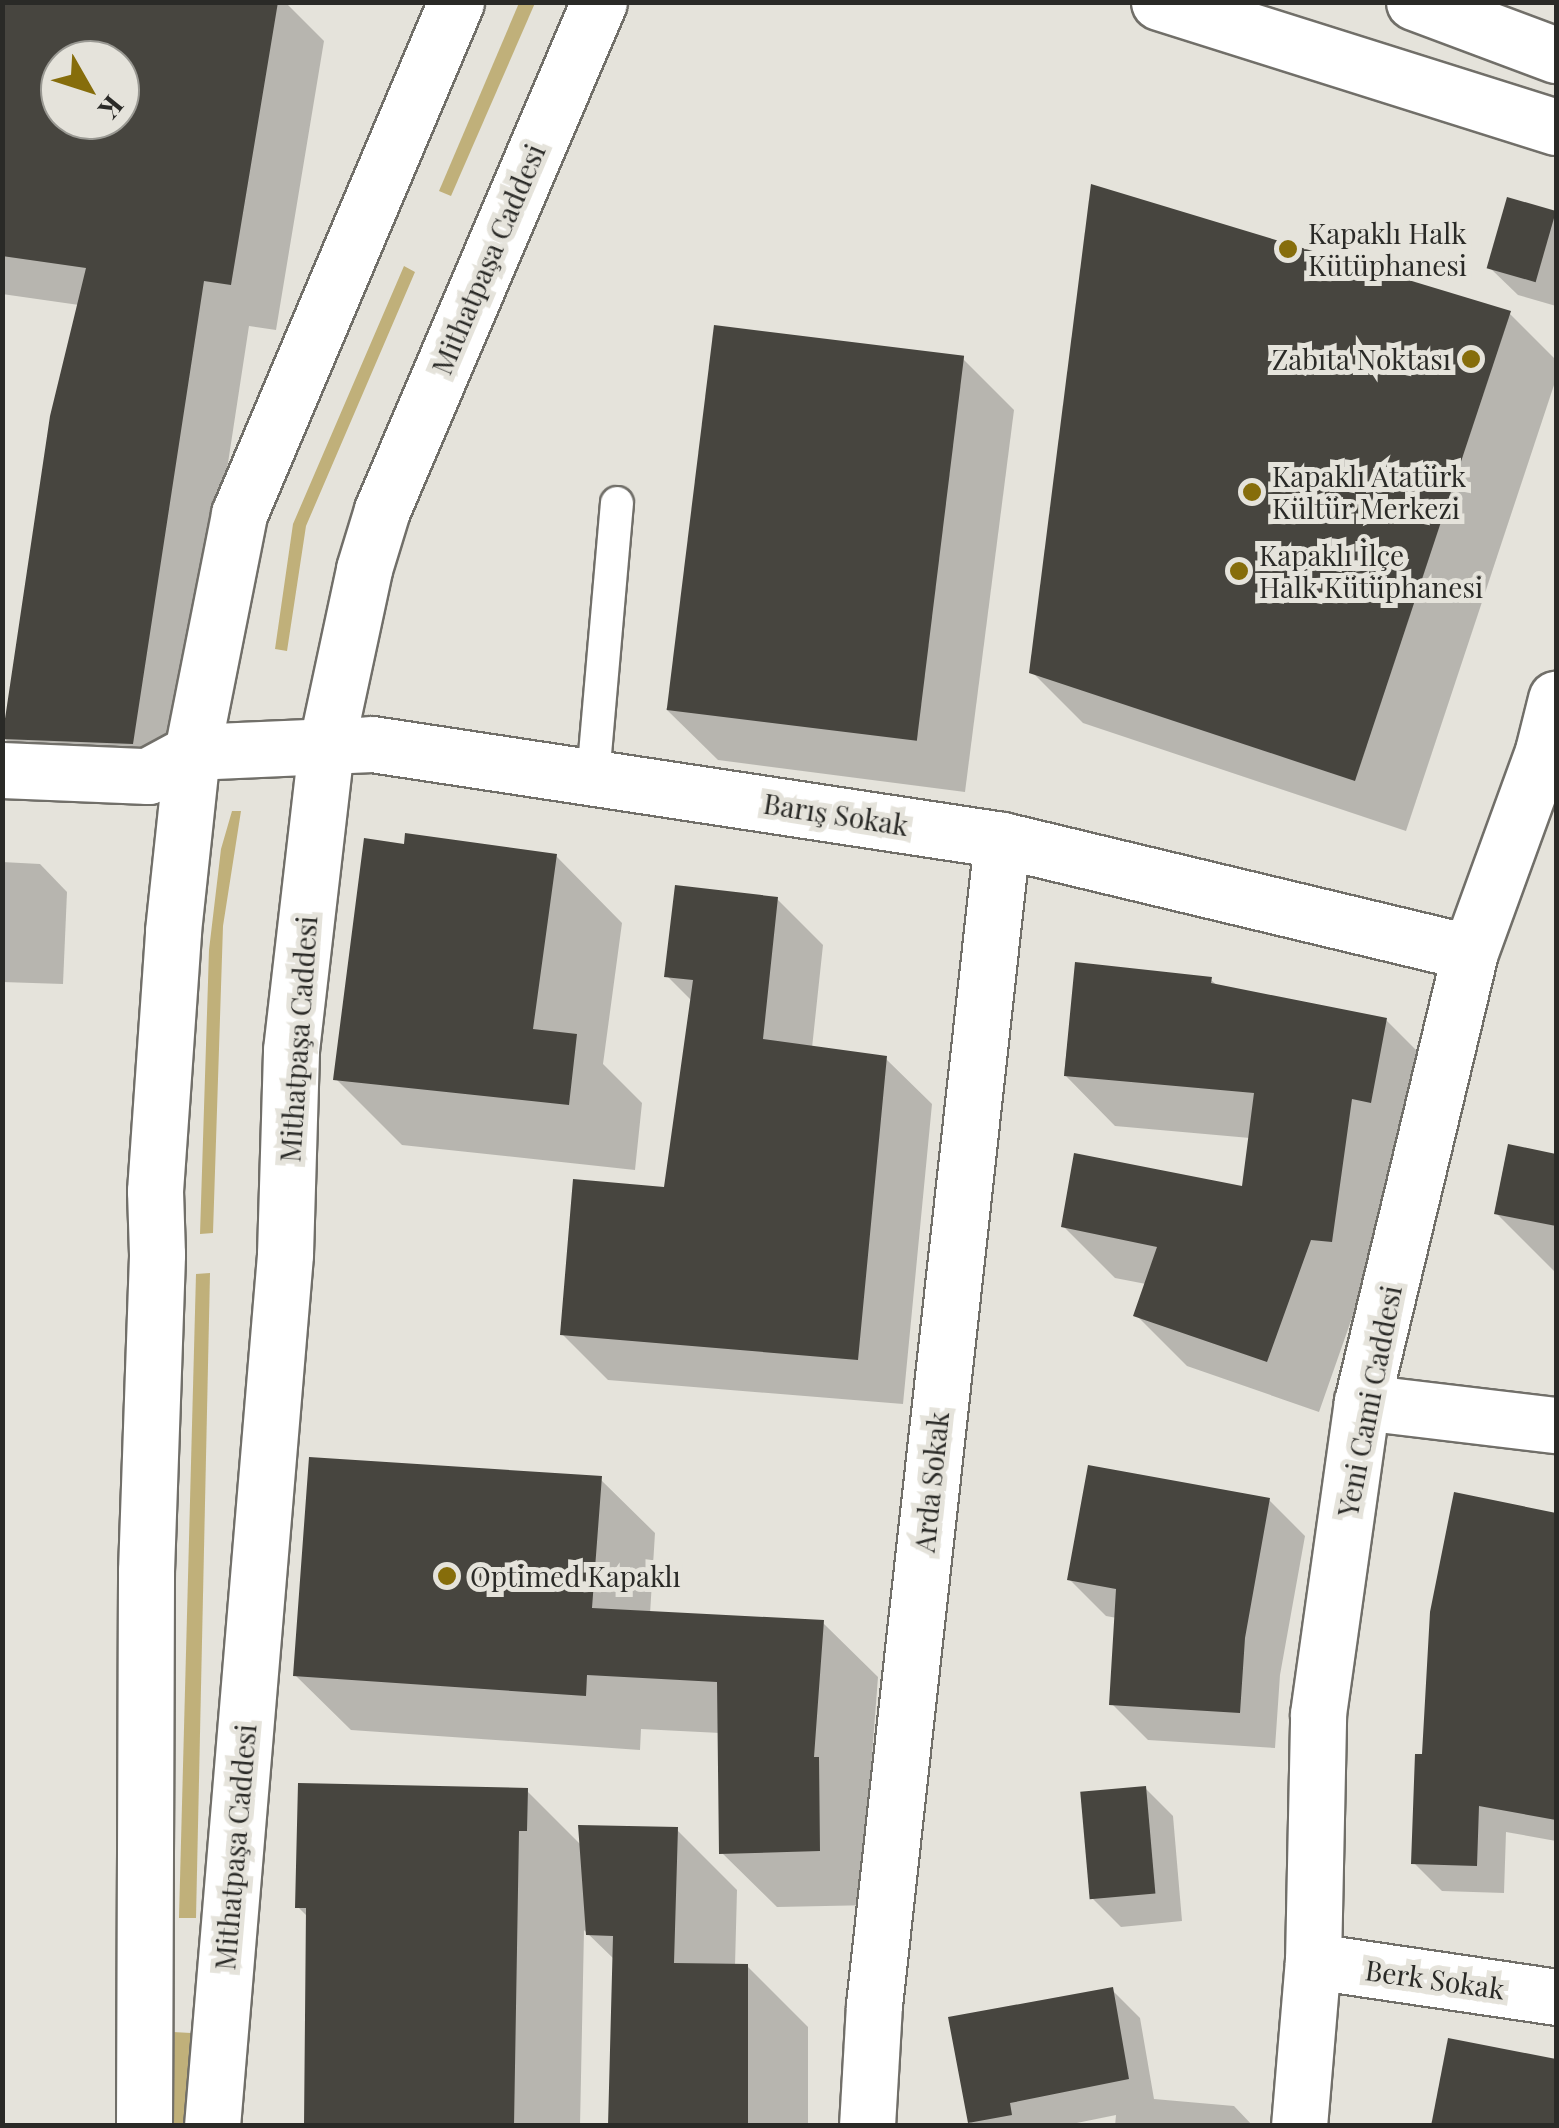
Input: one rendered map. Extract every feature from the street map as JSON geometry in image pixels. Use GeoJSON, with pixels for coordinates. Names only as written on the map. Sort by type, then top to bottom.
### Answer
{"type":"FeatureCollection","features":[{"type":"Feature","properties":{"kind":"street"},"geometry":{"type":"LineString","coordinates":[[144,2126],[146,1571],[158,1254],[156,1190],[172,931],[192,752],[239,514],[456,2]]}},
{"type":"Feature","properties":{"kind":"street","name":"Mithatpaşa Caddesi"},"geometry":{"type":"LineString","coordinates":[[212,2126],[285,1254],[291,1050],[326,747],[364,569],[382,510],[599,2]]}},
{"type":"Feature","properties":{"kind":"street"},"geometry":{"type":"LineString","coordinates":[[1159,2],[1556,127]]}},
{"type":"Feature","properties":{"kind":"street"},"geometry":{"type":"LineString","coordinates":[[1414,2],[1556,55]]}},
{"type":"Feature","properties":{"kind":"street","name":"Yeni Cami Caddesi"},"geometry":{"type":"LineString","coordinates":[[1298,2126],[1314,1961],[1318,1714],[1362,1402],[1470,952],[1550,748],[1556,698]]}},
{"type":"Feature","properties":{"kind":"street","name":"Barış Sokak"},"geometry":{"type":"LineString","coordinates":[[192,752],[372,744],[1002,840],[1470,952]]}},
{"type":"Feature","properties":{"kind":"street"},"geometry":{"type":"LineString","coordinates":[[2,770],[148,776],[192,752]]}},
{"type":"Feature","properties":{"kind":"street","name":"Arda Sokak"},"geometry":{"type":"LineString","coordinates":[[866,2126],[876,1985],[1002,840]]}},
{"type":"Feature","properties":{"kind":"street"},"geometry":{"type":"LineString","coordinates":[[1362,1402],[1556,1426]]}},
{"type":"Feature","properties":{"kind":"street","name":"Berk Sokak"},"geometry":{"type":"LineString","coordinates":[[1314,1961],[1556,1997]]}},
{"type":"Feature","properties":{"kind":"lane"},"geometry":{"type":"LineString","coordinates":[[593,778],[617,503]]}},
{"type":"Feature","properties":{"kind":"shaded area"},"geometry":{"type":"Polygon","coordinates":[[[519,3],[535,3],[451,196],[439,191],[519,3]]]}},
{"type":"Feature","properties":{"kind":"shaded area"},"geometry":{"type":"Polygon","coordinates":[[[404,266],[415,272],[306,526],[287,651],[275,649],[293,524],[404,266]]]}},
{"type":"Feature","properties":{"kind":"shaded area"},"geometry":{"type":"Polygon","coordinates":[[[232,811],[241,811],[223,926],[213,1233],[200,1234],[209,950],[221,849],[232,811]]]}},
{"type":"Feature","properties":{"kind":"shaded area"},"geometry":{"type":"Polygon","coordinates":[[[210,1273],[196,1918],[179,1918],[196,1274],[210,1273]]]}},
{"type":"Feature","properties":{"kind":"shaded area"},"geometry":{"type":"Polygon","coordinates":[[[173,2032],[191,2033],[186,2126],[168,2126],[173,2032]]]}},
{"type":"Feature","properties":{"kind":"building"},"geometry":{"type":"Polygon","coordinates":[[[2,2],[278,2],[231,285],[204,281],[133,744],[2,739],[50,416],[86,268],[2,256],[2,2]]]}},
{"type":"Feature","properties":{"kind":"building","name":"Kapaklı Atatürk Kültür Merkezi"},"geometry":{"type":"Polygon","coordinates":[[[1091,184],[1511,311],[1355,781],[1029,673],[1091,184]]]}},
{"type":"Feature","properties":{"kind":"building"},"geometry":{"type":"Polygon","coordinates":[[[1507,197],[1556,211],[1536,282],[1487,268],[1507,197]]]}},
{"type":"Feature","properties":{"kind":"building"},"geometry":{"type":"Polygon","coordinates":[[[714,325],[964,356],[917,741],[667,710],[714,325]]]}},
{"type":"Feature","properties":{"kind":"building"},"geometry":{"type":"Polygon","coordinates":[[[405,833],[557,854],[533,1029],[577,1034],[569,1105],[333,1080],[364,838],[404,844],[405,833]]]}},
{"type":"Feature","properties":{"kind":"building"},"geometry":{"type":"Polygon","coordinates":[[[675,885],[778,897],[763,1039],[887,1056],[858,1360],[560,1335],[573,1179],[664,1187],[693,980],[664,977],[675,885]]]}},
{"type":"Feature","properties":{"kind":"building"},"geometry":{"type":"Polygon","coordinates":[[[1075,962],[1212,977],[1211,983],[1387,1018],[1371,1103],[1352,1099],[1332,1242],[1311,1240],[1267,1362],[1133,1316],[1157,1247],[1061,1227],[1074,1153],[1242,1186],[1254,1093],[1064,1076],[1075,962]]]}},
{"type":"Feature","properties":{"kind":"building"},"geometry":{"type":"Polygon","coordinates":[[[1508,1144],[1556,1154],[1556,1226],[1494,1214],[1508,1144]]]}},
{"type":"Feature","properties":{"kind":"building","name":"Optimed Kapaklı"},"geometry":{"type":"Polygon","coordinates":[[[309,1457],[602,1476],[592,1608],[824,1620],[814,1757],[819,1757],[820,1851],[719,1854],[717,1682],[587,1675],[586,1696],[293,1676],[309,1457]]]}},
{"type":"Feature","properties":{"kind":"building"},"geometry":{"type":"Polygon","coordinates":[[[1088,1465],[1270,1498],[1245,1638],[1240,1713],[1109,1705],[1116,1589],[1067,1580],[1088,1465]]]}},
{"type":"Feature","properties":{"kind":"building"},"geometry":{"type":"Polygon","coordinates":[[[1454,1492],[1556,1513],[1556,1820],[1479,1806],[1477,1866],[1411,1864],[1415,1754],[1422,1754],[1430,1612],[1454,1492]]]}},
{"type":"Feature","properties":{"kind":"building"},"geometry":{"type":"Polygon","coordinates":[[[298,1783],[528,1788],[527,1831],[519,1831],[514,2126],[304,2126],[306,1908],[295,1908],[298,1783]]]}},
{"type":"Feature","properties":{"kind":"building"},"geometry":{"type":"Polygon","coordinates":[[[1146,1786],[1155,1894],[1090,1899],[1080,1792],[1146,1786]]]}},
{"type":"Feature","properties":{"kind":"building"},"geometry":{"type":"Polygon","coordinates":[[[578,1825],[678,1827],[674,1963],[748,1964],[748,2126],[608,2126],[613,1936],[586,1935],[578,1825]]]}},
{"type":"Feature","properties":{"kind":"building"},"geometry":{"type":"Polygon","coordinates":[[[1113,1987],[1129,2079],[1010,2103],[1012,2115],[968,2123],[948,2017],[1113,1987]]]}},
{"type":"Feature","properties":{"kind":"building"},"geometry":{"type":"Polygon","coordinates":[[[1448,2038],[1556,2059],[1556,2126],[1431,2126],[1448,2038]]]}},
{"type":"Feature","properties":{"kind":"place","name":"Kapaklı Halk Kütüphanesi"},"geometry":{"type":"Point","coordinates":[1288,249]}},
{"type":"Feature","properties":{"kind":"place","name":"Zabıta Noktası"},"geometry":{"type":"Point","coordinates":[1471,359]}},
{"type":"Feature","properties":{"kind":"place","name":"Kapaklı Atatürk Kültür Merkezi"},"geometry":{"type":"Point","coordinates":[1252,492]}},
{"type":"Feature","properties":{"kind":"place","name":"Kapaklı İlçe Halk Kütüphanesi"},"geometry":{"type":"Point","coordinates":[1239,571]}},
{"type":"Feature","properties":{"kind":"place","name":"Optimed Kapaklı"},"geometry":{"type":"Point","coordinates":[447,1576]}}]}
